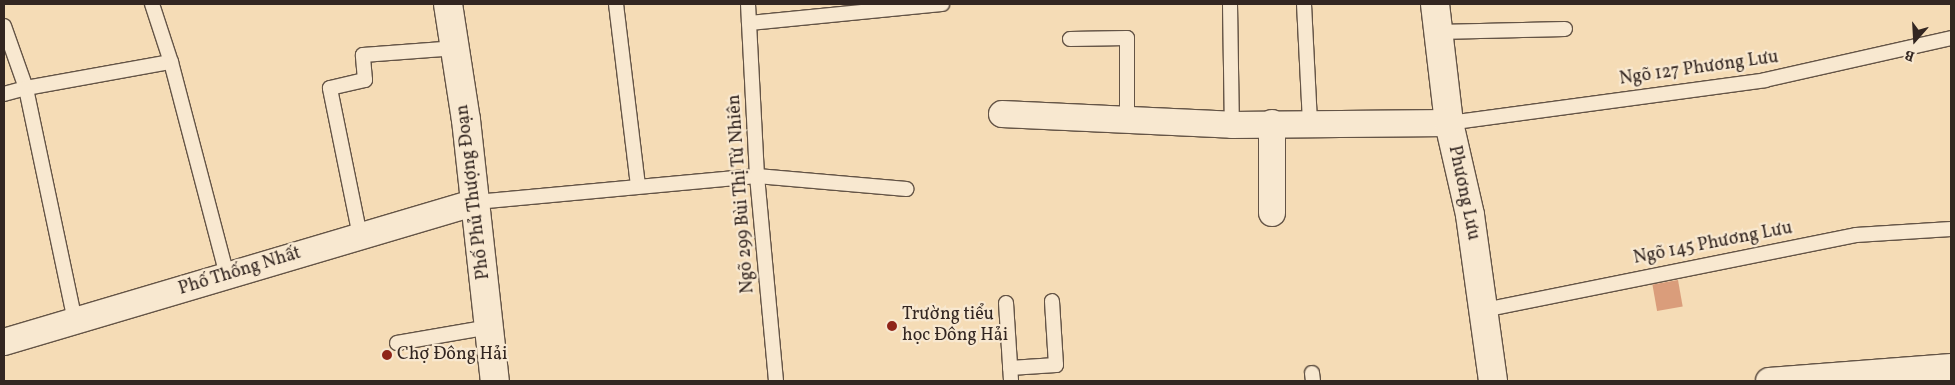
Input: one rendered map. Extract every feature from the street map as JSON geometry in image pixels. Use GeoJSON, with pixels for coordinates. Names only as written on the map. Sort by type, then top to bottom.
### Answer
{"type":"FeatureCollection","features":[{"type":"Feature","properties":{"kind":"street","name":"Phố Phủ Thượng Đoạn"},"geometry":{"type":"LineString","coordinates":[[448,4],[457,48],[495,381]]}},
{"type":"Feature","properties":{"kind":"street","name":"Phương Lưu"},"geometry":{"type":"LineString","coordinates":[[1435,4],[1449,123],[1470,215],[1493,381]]}},
{"type":"Feature","properties":{"kind":"street"},"geometry":{"type":"LineString","coordinates":[[1002,114],[1232,125],[1272,123],[1449,123]]}},
{"type":"Feature","properties":{"kind":"street"},"geometry":{"type":"LineString","coordinates":[[1272,123],[1272,213]]}},
{"type":"Feature","properties":{"kind":"street","name":"Phố Thống Nhất"},"geometry":{"type":"LineString","coordinates":[[4,342],[476,202]]}},
{"type":"Feature","properties":{"kind":"street"},"geometry":{"type":"LineString","coordinates":[[1769,381],[1951,367]]}},
{"type":"Feature","properties":{"kind":"lane"},"geometry":{"type":"LineString","coordinates":[[152,4],[171,62],[227,276]]}},
{"type":"Feature","properties":{"kind":"lane"},"geometry":{"type":"LineString","coordinates":[[616,4],[638,186]]}},
{"type":"Feature","properties":{"kind":"lane","name":"Ngõ 299 Bùi Thị Từ Nhiên"},"geometry":{"type":"LineString","coordinates":[[748,4],[756,176],[776,381]]}},
{"type":"Feature","properties":{"kind":"lane"},"geometry":{"type":"LineString","coordinates":[[749,24],[942,4]]}},
{"type":"Feature","properties":{"kind":"lane"},"geometry":{"type":"LineString","coordinates":[[1230,4],[1232,125]]}},
{"type":"Feature","properties":{"kind":"lane"},"geometry":{"type":"LineString","coordinates":[[1304,4],[1310,123]]}},
{"type":"Feature","properties":{"kind":"lane"},"geometry":{"type":"LineString","coordinates":[[4,26],[26,88],[75,321]]}},
{"type":"Feature","properties":{"kind":"lane"},"geometry":{"type":"LineString","coordinates":[[1438,32],[1565,29]]}},
{"type":"Feature","properties":{"kind":"lane"},"geometry":{"type":"LineString","coordinates":[[1070,38],[1127,38],[1127,120]]}},
{"type":"Feature","properties":{"kind":"lane","name":"Ngõ 127 Phương Lưu"},"geometry":{"type":"LineString","coordinates":[[1449,123],[1765,80],[1951,38]]}},
{"type":"Feature","properties":{"kind":"lane"},"geometry":{"type":"LineString","coordinates":[[360,236],[330,88],[365,80],[363,55],[457,48]]}},
{"type":"Feature","properties":{"kind":"lane"},"geometry":{"type":"LineString","coordinates":[[4,94],[26,88],[171,62]]}},
{"type":"Feature","properties":{"kind":"lane"},"geometry":{"type":"LineString","coordinates":[[476,202],[756,176],[906,189]]}},
{"type":"Feature","properties":{"kind":"lane","name":"Ngõ 145 Phương Lưu"},"geometry":{"type":"LineString","coordinates":[[1484,310],[1856,235],[1951,228]]}},
{"type":"Feature","properties":{"kind":"lane"},"geometry":{"type":"LineString","coordinates":[[1006,303],[1011,374],[1056,365],[1052,301]]}},
{"type":"Feature","properties":{"kind":"lane"},"geometry":{"type":"LineString","coordinates":[[397,343],[490,327]]}},
{"type":"Feature","properties":{"kind":"building"},"geometry":{"type":"Polygon","coordinates":[[[1678,280],[1683,307],[1657,311],[1652,285],[1678,280]]]}},
{"type":"Feature","properties":{"kind":"place","name":"Trường tiểu học Đông Hải"},"geometry":{"type":"Point","coordinates":[892,326]}},
{"type":"Feature","properties":{"kind":"place","name":"Chợ Đông Hải"},"geometry":{"type":"Point","coordinates":[387,355]}}]}
